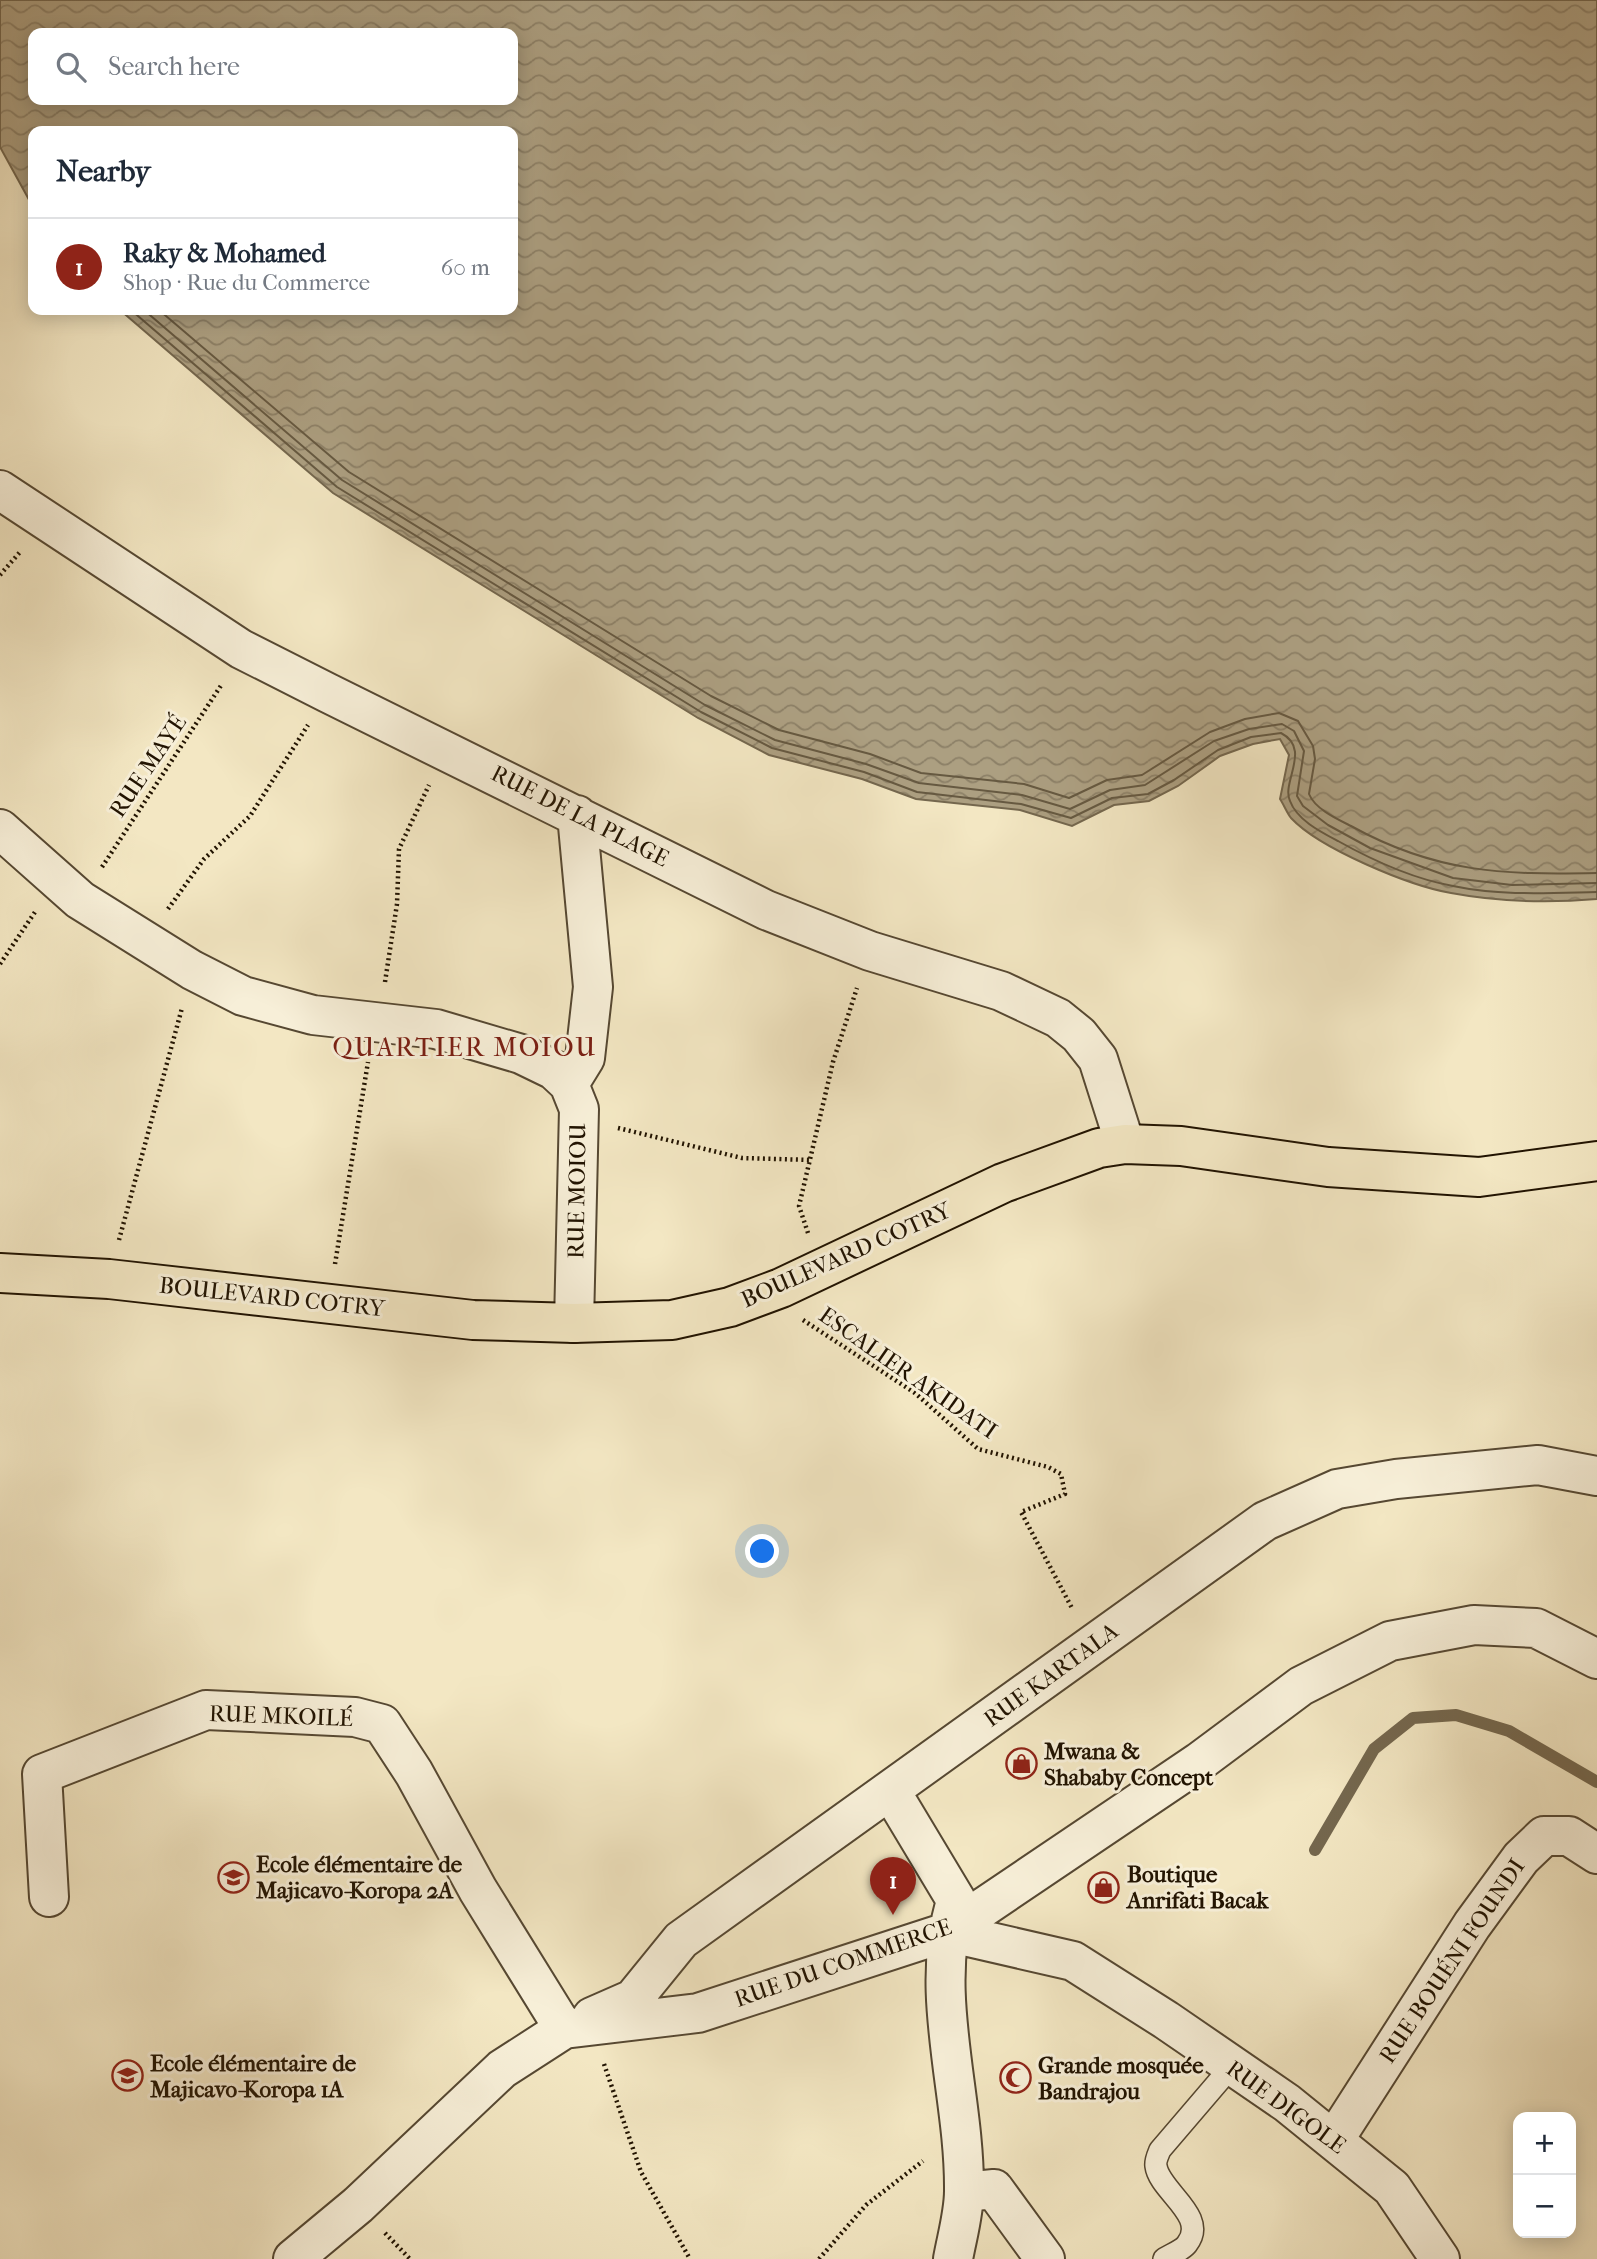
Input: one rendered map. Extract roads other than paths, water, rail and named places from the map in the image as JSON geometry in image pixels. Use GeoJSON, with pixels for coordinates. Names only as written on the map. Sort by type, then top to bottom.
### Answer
{"type":"FeatureCollection","features":[{"type":"Feature","properties":{"kind":"main road","name":"BOULEVARD COTRY"},"geometry":{"type":"LineString","coordinates":[[0,1273],[109,1279],[473,1320],[574,1323],[672,1320],[730,1307],[781,1288],[1003,1183],[1099,1148],[1125,1144],[1181,1146],[1328,1167],[1479,1177],[1597,1161]]}},
{"type":"Feature","properties":{"kind":"street","name":"RUE DE LA PLAGE"},"geometry":{"type":"LineString","coordinates":[[0,490],[241,649],[328,693],[766,910],[870,951],[1001,991],[1058,1018],[1079,1035],[1098,1059],[1125,1144]]}},
{"type":"Feature","properties":{"kind":"street"},"geometry":{"type":"LineString","coordinates":[[0,829],[68,890],[145,942],[243,996],[313,1015],[436,1029],[480,1041],[522,1054],[554,1070],[572,1090],[585,1058],[593,987],[577,815]]}},
{"type":"Feature","properties":{"kind":"street","name":"RUE MOIOU"},"geometry":{"type":"LineString","coordinates":[[572,1090],[579,1109],[574,1323]]}},
{"type":"Feature","properties":{"kind":"street","name":"RUE KARTALA"},"geometry":{"type":"LineString","coordinates":[[564,2029],[633,1999],[681,1940],[1265,1521],[1337,1489],[1506,1466],[1538,1465],[1597,1476]]}},
{"type":"Feature","properties":{"kind":"street","name":"RUE DU COMMERCE"},"geometry":{"type":"LineString","coordinates":[[293,2259],[358,2205],[502,2069],[564,2029],[698,2013],[947,1932],[1199,1762],[1301,1686],[1390,1641],[1474,1625],[1535,1628],[1597,1659]]}},
{"type":"Feature","properties":{"kind":"street","name":"RUE MKOILÉ"},"geometry":{"type":"LineString","coordinates":[[49,1896],[42,1774],[206,1710],[355,1717],[382,1724],[414,1773],[478,1890],[564,2029]]}},
{"type":"Feature","properties":{"kind":"street"},"geometry":{"type":"LineString","coordinates":[[890,1790],[956,1900],[947,1932],[944,1993],[965,2192],[953,2259]]}},
{"type":"Feature","properties":{"kind":"street","name":"RUE BOUÉNI FOUNDI"},"geometry":{"type":"LineString","coordinates":[[1334,2140],[1472,1925],[1521,1858],[1544,1836],[1569,1836],[1597,1854]]}},
{"type":"Feature","properties":{"kind":"street","name":"RUE DIGOLE"},"geometry":{"type":"LineString","coordinates":[[947,1932],[1073,1961],[1166,2020],[1287,2104],[1392,2188],[1440,2259]]}},
{"type":"Feature","properties":{"kind":"street"},"geometry":{"type":"LineString","coordinates":[[965,2192],[994,2189],[1045,2259]]}},
{"type":"Feature","properties":{"kind":"lane"},"geometry":{"type":"LineString","coordinates":[[1164,2259],[1187,2244],[1191,2232],[1190,2216],[1160,2178],[1155,2165],[1160,2150],[1231,2067]]}},
{"type":"Feature","properties":{"kind":"water"},"geometry":{"type":"Polygon","coordinates":[[[0,0],[1597,0],[1597,899],[1524,901],[1451,893],[1413,883],[1344,854],[1322,842],[1291,818],[1280,799],[1289,755],[1280,739],[1253,744],[1220,756],[1178,786],[1149,801],[1114,805],[1072,826],[1020,810],[916,799],[862,779],[769,755],[698,718],[333,493],[126,315],[518,315],[518,126],[28,126],[28,198],[0,147],[0,0]]]}},
{"type":"Feature","properties":{"kind":"waterway"},"geometry":{"type":"LineString","coordinates":[[1315,1850],[1374,1749],[1413,1718],[1456,1715],[1509,1731],[1597,1782]]}},
{"type":"Feature","properties":{"kind":"place","name":"Mwana & Shababy Concept"},"geometry":{"type":"Point","coordinates":[1021,1764]}},
{"type":"Feature","properties":{"kind":"place","name":"Ecole élémentaire de Majicavo-Koropa 2A"},"geometry":{"type":"Point","coordinates":[233,1877]}},
{"type":"Feature","properties":{"kind":"place","name":"Boutique Anrifati Bacak"},"geometry":{"type":"Point","coordinates":[1104,1887]}},
{"type":"Feature","properties":{"kind":"place","name":"Raky & Mohamed"},"geometry":{"type":"Point","coordinates":[893,1915]}},
{"type":"Feature","properties":{"kind":"place","name":"Ecole élémentaire de Majicavo-Koropa 1A"},"geometry":{"type":"Point","coordinates":[127,2076]}},
{"type":"Feature","properties":{"kind":"place","name":"Grande mosquée Bandrajou"},"geometry":{"type":"Point","coordinates":[1015,2078]}},
{"type":"Feature","properties":{"kind":"district","name":"QUARTIER MOIOU"},"geometry":{"type":"Point","coordinates":[465,1047]}}]}
